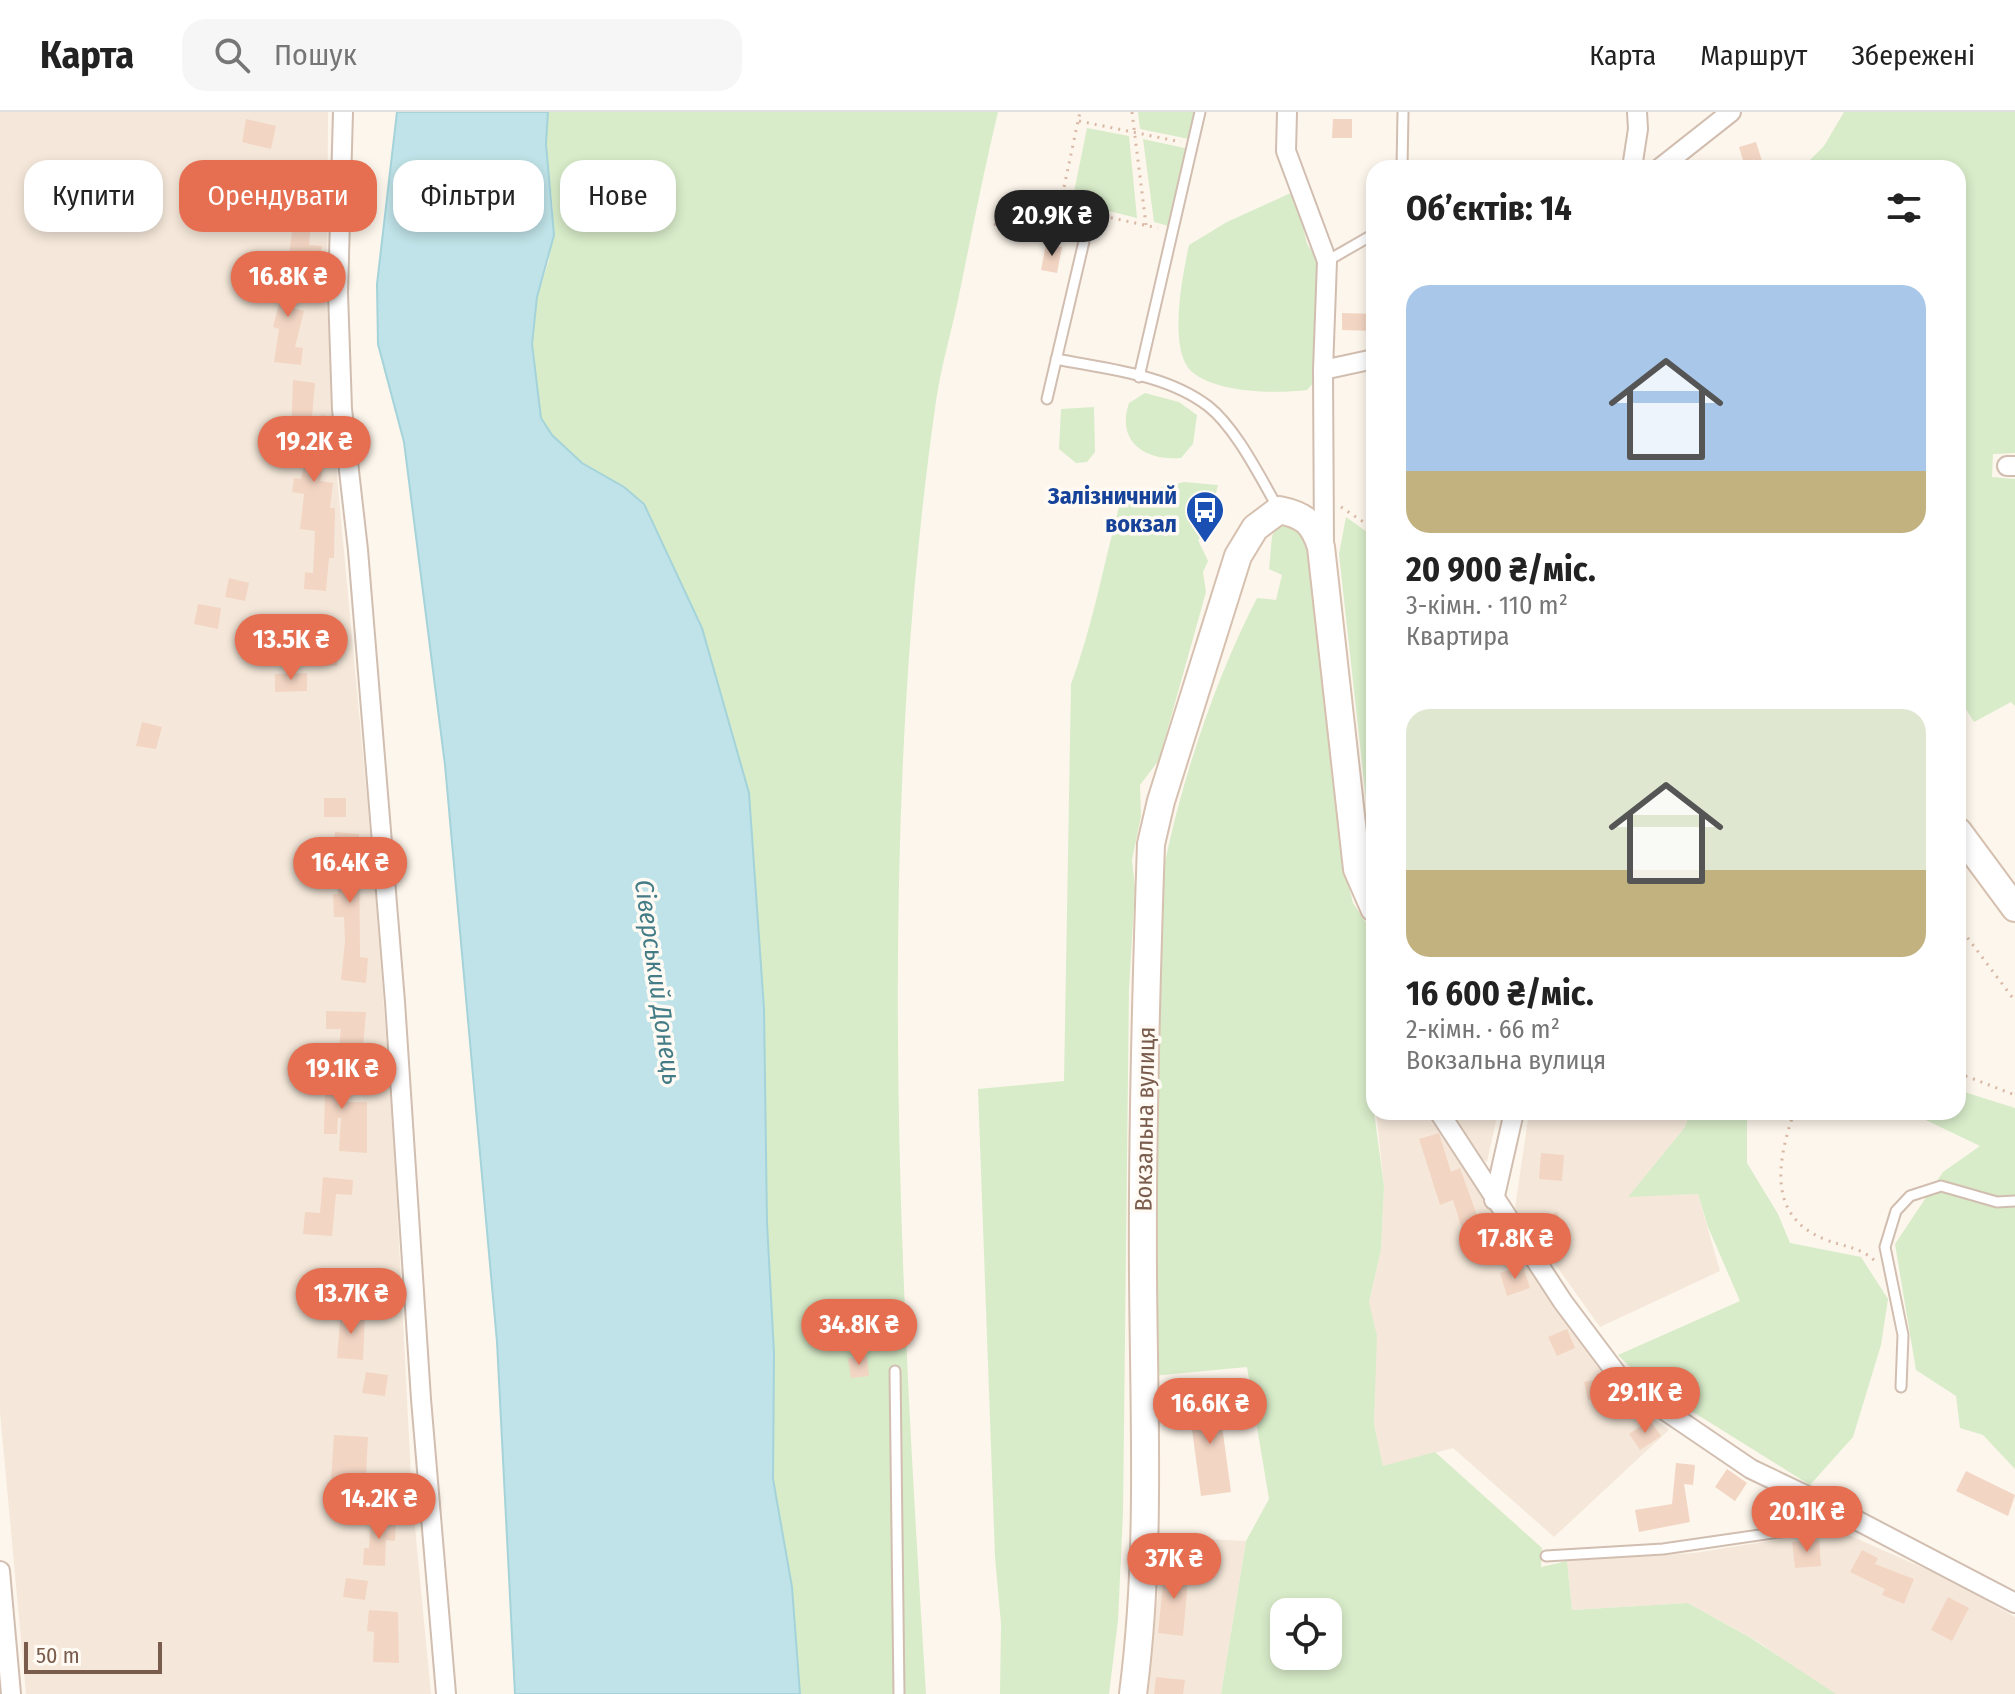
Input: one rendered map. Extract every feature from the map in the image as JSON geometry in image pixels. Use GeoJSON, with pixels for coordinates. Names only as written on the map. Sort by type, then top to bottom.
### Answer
{"type":"FeatureCollection","features":[{"type":"Feature","properties":{"kind":"main road","name":"Вокзальна вулиця"},"geometry":{"type":"LineString","coordinates":[[1133,1694],[1143,1615],[1146,1517],[1143,1271],[1151,844],[1161,801],[1238,556],[1255,528],[1279,510]]}},
{"type":"Feature","properties":{"kind":"main road"},"geometry":{"type":"LineString","coordinates":[[1279,510],[1302,515],[1315,528],[1325,573],[1357,869],[1366,890]]}},
{"type":"Feature","properties":{"kind":"main road"},"geometry":{"type":"LineString","coordinates":[[1966,842],[2015,908]]}},
{"type":"Feature","properties":{"kind":"street"},"geometry":{"type":"LineString","coordinates":[[343,112],[338,293],[342,409],[358,550],[395,1002],[421,1399],[446,1694]]}},
{"type":"Feature","properties":{"kind":"street"},"geometry":{"type":"LineString","coordinates":[[1287,112],[1286,151],[1327,261],[1323,370],[1325,573]]}},
{"type":"Feature","properties":{"kind":"street"},"geometry":{"type":"LineString","coordinates":[[1633,160],[1637,112]]}},
{"type":"Feature","properties":{"kind":"street"},"geometry":{"type":"LineString","coordinates":[[1670,160],[1731,112]]}},
{"type":"Feature","properties":{"kind":"street"},"geometry":{"type":"LineString","coordinates":[[1323,370],[1366,361]]}},
{"type":"Feature","properties":{"kind":"street"},"geometry":{"type":"LineString","coordinates":[[1444,1120],[1563,1302],[1623,1382],[1751,1469],[2015,1603]]}},
{"type":"Feature","properties":{"kind":"street"},"geometry":{"type":"LineString","coordinates":[[1494,1200],[1512,1120]]}},
{"type":"Feature","properties":{"kind":"street"},"geometry":{"type":"LineString","coordinates":[[0,1571],[11,1694]]}},
{"type":"Feature","properties":{"kind":"lane"},"geometry":{"type":"LineString","coordinates":[[1139,377],[1200,112]]}},
{"type":"Feature","properties":{"kind":"lane"},"geometry":{"type":"LineString","coordinates":[[1402,160],[1403,112]]}},
{"type":"Feature","properties":{"kind":"lane"},"geometry":{"type":"LineString","coordinates":[[1047,399],[1089,216]]}},
{"type":"Feature","properties":{"kind":"lane"},"geometry":{"type":"LineString","coordinates":[[1327,261],[1366,239]]}},
{"type":"Feature","properties":{"kind":"lane"},"geometry":{"type":"LineString","coordinates":[[1056,359],[1177,387],[1210,408],[1245,452],[1279,510]]}},
{"type":"Feature","properties":{"kind":"lane"},"geometry":{"type":"LineString","coordinates":[[1901,1387],[1903,1335],[1885,1247],[1888,1228],[1896,1211],[1910,1196],[1941,1186],[1997,1202],[2015,1201]]}},
{"type":"Feature","properties":{"kind":"lane"},"geometry":{"type":"LineString","coordinates":[[895,1371],[899,1694]]}},
{"type":"Feature","properties":{"kind":"lane"},"geometry":{"type":"LineString","coordinates":[[1546,1556],[1663,1549],[1801,1529],[1839,1511]]}},
{"type":"Feature","properties":{"kind":"path"},"geometry":{"type":"LineString","coordinates":[[1080,112],[1060,206],[1089,216]]}},
{"type":"Feature","properties":{"kind":"path"},"geometry":{"type":"LineString","coordinates":[[1132,112],[1146,225]]}},
{"type":"Feature","properties":{"kind":"path"},"geometry":{"type":"LineString","coordinates":[[1078,121],[1193,144]]}},
{"type":"Feature","properties":{"kind":"path"},"geometry":{"type":"LineString","coordinates":[[1103,216],[1173,231]]}},
{"type":"Feature","properties":{"kind":"path"},"geometry":{"type":"LineString","coordinates":[[994,224],[1020,231]]}},
{"type":"Feature","properties":{"kind":"path"},"geometry":{"type":"LineString","coordinates":[[1323,494],[1366,524]]}},
{"type":"Feature","properties":{"kind":"path"},"geometry":{"type":"LineString","coordinates":[[1966,936],[2015,1001]]}},
{"type":"Feature","properties":{"kind":"path"},"geometry":{"type":"LineString","coordinates":[[1966,1076],[2015,1095]]}},
{"type":"Feature","properties":{"kind":"path"},"geometry":{"type":"LineString","coordinates":[[1792,1120],[1779,1169],[1784,1198],[1794,1218],[1800,1227],[1826,1240],[1861,1249],[1892,1283]]}},
{"type":"Feature","properties":{"kind":"shaded area"},"geometry":{"type":"Polygon","coordinates":[[[0,112],[328,112],[328,160],[179,160],[179,232],[327,232],[327,306],[337,476],[373,863],[393,1126],[412,1496],[431,1694],[26,1694],[0,1412],[0,112]]]}},
{"type":"Feature","properties":{"kind":"shaded area"},"geometry":{"type":"Polygon","coordinates":[[[1377,1120],[1437,1120],[1492,1214],[1593,1355],[1624,1396],[1669,1430],[1554,1537],[1453,1448],[1383,1467],[1374,1424],[1375,1369],[1369,1302],[1381,1250],[1384,1186],[1377,1120]]]}},
{"type":"Feature","properties":{"kind":"shaded area"},"geometry":{"type":"Polygon","coordinates":[[[1455,1120],[1496,1120],[1487,1162],[1475,1154],[1455,1120]]]}},
{"type":"Feature","properties":{"kind":"shaded area"},"geometry":{"type":"Polygon","coordinates":[[[1528,1120],[1687,1120],[1685,1127],[1629,1196],[1698,1194],[1720,1271],[1600,1327],[1515,1208],[1528,1120]]]}},
{"type":"Feature","properties":{"kind":"shaded area"},"geometry":{"type":"Polygon","coordinates":[[[1837,1530],[1951,1580],[2015,1617],[2015,1694],[1833,1694],[1757,1641],[1688,1603],[1572,1610],[1567,1561],[1694,1553],[1837,1530]]]}},
{"type":"Feature","properties":{"kind":"shaded area"},"geometry":{"type":"Polygon","coordinates":[[[1166,1537],[1246,1541],[1221,1694],[1144,1694],[1166,1537]]]}},
{"type":"Feature","properties":{"kind":"green space"},"geometry":{"type":"Polygon","coordinates":[[[548,112],[998,112],[936,401],[917,562],[905,723],[899,885],[901,1209],[926,1694],[800,1694],[792,1587],[773,1479],[774,1353],[767,1223],[764,1009],[749,793],[702,628],[644,504],[624,487],[583,463],[552,435],[541,418],[532,344],[537,297],[549,260],[553,210],[546,144],[548,112]]]}},
{"type":"Feature","properties":{"kind":"green space"},"geometry":{"type":"Polygon","coordinates":[[[1138,112],[1196,112],[1189,139],[1140,129],[1138,112]]]}},
{"type":"Feature","properties":{"kind":"green space"},"geometry":{"type":"Polygon","coordinates":[[[1844,112],[2015,112],[2015,453],[1993,454],[1992,477],[2015,479],[2015,706],[2011,702],[1974,722],[1966,709],[1966,160],[1810,160],[1824,146],[1844,112]]]}},
{"type":"Feature","properties":{"kind":"green space"},"geometry":{"type":"Polygon","coordinates":[[[1087,128],[1129,136],[1137,218],[1072,202],[1087,128]]]}},
{"type":"Feature","properties":{"kind":"green space"},"geometry":{"type":"Polygon","coordinates":[[[1143,139],[1189,149],[1172,227],[1154,222],[1143,139]]]}},
{"type":"Feature","properties":{"kind":"green space"},"geometry":{"type":"Polygon","coordinates":[[[1295,191],[1307,244],[1321,264],[1315,381],[1307,390],[1264,392],[1231,388],[1203,379],[1192,372],[1184,361],[1178,330],[1189,245],[1227,222],[1295,191]]]}},
{"type":"Feature","properties":{"kind":"green space"},"geometry":{"type":"Polygon","coordinates":[[[1145,393],[1179,402],[1197,415],[1193,444],[1181,458],[1145,452],[1130,438],[1126,417],[1129,403],[1145,393]]]}},
{"type":"Feature","properties":{"kind":"green space"},"geometry":{"type":"Polygon","coordinates":[[[1094,407],[1095,452],[1087,462],[1076,463],[1059,449],[1061,409],[1094,407]]]}},
{"type":"Feature","properties":{"kind":"green space"},"geometry":{"type":"Polygon","coordinates":[[[1184,482],[1218,485],[1206,532],[1198,540],[1208,561],[1203,572],[1206,592],[1159,760],[1140,785],[1141,816],[1132,860],[1135,888],[1129,989],[1123,1513],[1118,1621],[1109,1694],[1000,1694],[1001,1624],[995,1557],[978,1089],[1064,1081],[1071,684],[1122,496],[1184,482]]]}},
{"type":"Feature","properties":{"kind":"green space"},"geometry":{"type":"Polygon","coordinates":[[[1346,517],[1366,531],[1366,800],[1339,554],[1346,517]]]}},
{"type":"Feature","properties":{"kind":"green space"},"geometry":{"type":"Polygon","coordinates":[[[1287,524],[1308,536],[1347,879],[1353,903],[1366,923],[1366,1120],[1375,1120],[1384,1186],[1381,1250],[1369,1302],[1377,1336],[1374,1424],[1383,1466],[1435,1452],[1542,1548],[1541,1567],[1567,1561],[1572,1610],[1688,1603],[1751,1638],[1836,1694],[1221,1694],[1246,1541],[1269,1499],[1247,1367],[1152,1376],[1158,901],[1184,785],[1225,668],[1257,598],[1276,600],[1282,575],[1269,569],[1272,536],[1277,527],[1287,524]]]}},
{"type":"Feature","properties":{"kind":"green space"},"geometry":{"type":"Polygon","coordinates":[[[1966,1093],[2015,1108],[2015,1469],[1983,1435],[1960,1428],[1956,1396],[1916,1370],[1895,1244],[1943,1172],[1980,1146],[1926,1120],[1966,1120],[1966,1093]]]}},
{"type":"Feature","properties":{"kind":"green space"},"geometry":{"type":"Polygon","coordinates":[[[1687,1120],[1747,1120],[1747,1163],[1778,1214],[1790,1243],[1861,1257],[1888,1299],[1881,1345],[1853,1437],[1810,1485],[1645,1382],[1618,1355],[1740,1301],[1708,1227],[1698,1194],[1628,1197],[1685,1127],[1687,1120]]]}},
{"type":"Feature","properties":{"kind":"water","name":"Сіверський Донець"},"geometry":{"type":"Polygon","coordinates":[[[397,112],[548,112],[546,144],[554,235],[537,297],[532,344],[541,418],[552,435],[582,463],[624,487],[644,504],[702,628],[749,793],[764,1009],[767,1223],[774,1353],[773,1479],[792,1587],[800,1694],[515,1694],[497,1342],[445,765],[404,442],[378,344],[377,284],[397,112]]]}},
{"type":"Feature","properties":{"kind":"building"},"geometry":{"type":"Polygon","coordinates":[[[246,119],[276,126],[271,149],[242,142],[246,119]]]}},
{"type":"Feature","properties":{"kind":"building"},"geometry":{"type":"Polygon","coordinates":[[[1333,119],[1352,119],[1352,138],[1332,138],[1333,119]]]}},
{"type":"Feature","properties":{"kind":"building"},"geometry":{"type":"Polygon","coordinates":[[[1756,142],[1762,160],[1743,160],[1739,147],[1756,142]]]}},
{"type":"Feature","properties":{"kind":"building"},"geometry":{"type":"Polygon","coordinates":[[[292,232],[310,232],[309,245],[322,246],[319,265],[288,262],[292,232]]]}},
{"type":"Feature","properties":{"kind":"building"},"geometry":{"type":"Polygon","coordinates":[[[1046,244],[1062,247],[1057,273],[1041,270],[1046,244]]]}},
{"type":"Feature","properties":{"kind":"building"},"geometry":{"type":"Polygon","coordinates":[[[290,262],[299,264],[293,308],[304,311],[295,347],[303,348],[301,365],[274,362],[279,329],[273,327],[281,296],[275,295],[278,274],[286,275],[290,262]]]}},
{"type":"Feature","properties":{"kind":"building"},"geometry":{"type":"Polygon","coordinates":[[[1342,313],[1366,314],[1366,331],[1342,330],[1342,313]]]}},
{"type":"Feature","properties":{"kind":"building"},"geometry":{"type":"Polygon","coordinates":[[[293,380],[315,383],[312,417],[325,415],[322,456],[326,457],[320,481],[333,483],[330,508],[335,508],[334,558],[329,558],[326,591],[304,589],[305,572],[313,573],[315,531],[300,529],[304,494],[292,492],[294,478],[301,479],[310,440],[291,438],[293,380]]]}},
{"type":"Feature","properties":{"kind":"building"},"geometry":{"type":"Polygon","coordinates":[[[229,578],[249,583],[245,601],[225,597],[229,578]]]}},
{"type":"Feature","properties":{"kind":"building"},"geometry":{"type":"Polygon","coordinates":[[[198,604],[221,608],[218,629],[194,624],[198,604]]]}},
{"type":"Feature","properties":{"kind":"building"},"geometry":{"type":"Polygon","coordinates":[[[299,639],[338,640],[337,666],[299,664],[299,639]]]}},
{"type":"Feature","properties":{"kind":"building"},"geometry":{"type":"Polygon","coordinates":[[[307,673],[307,691],[275,692],[275,674],[307,673]]]}},
{"type":"Feature","properties":{"kind":"building"},"geometry":{"type":"Polygon","coordinates":[[[142,722],[162,727],[156,749],[136,746],[142,722]]]}},
{"type":"Feature","properties":{"kind":"building"},"geometry":{"type":"Polygon","coordinates":[[[324,798],[346,798],[346,817],[324,817],[324,798]]]}},
{"type":"Feature","properties":{"kind":"building"},"geometry":{"type":"Polygon","coordinates":[[[335,832],[359,834],[360,957],[368,958],[366,983],[341,980],[345,941],[344,917],[334,917],[333,894],[338,894],[340,856],[333,856],[335,832]]]}},
{"type":"Feature","properties":{"kind":"building"},"geometry":{"type":"Polygon","coordinates":[[[326,1011],[366,1012],[362,1060],[338,1057],[341,1029],[326,1029],[326,1011]]]}},
{"type":"Feature","properties":{"kind":"building"},"geometry":{"type":"Polygon","coordinates":[[[313,1065],[340,1067],[338,1102],[367,1102],[367,1153],[339,1151],[341,1118],[338,1118],[337,1134],[324,1134],[325,1089],[312,1089],[313,1065]]]}},
{"type":"Feature","properties":{"kind":"building"},"geometry":{"type":"Polygon","coordinates":[[[1439,1133],[1451,1172],[1460,1168],[1478,1218],[1484,1216],[1491,1237],[1467,1245],[1453,1200],[1440,1205],[1419,1139],[1439,1133]]]}},
{"type":"Feature","properties":{"kind":"building"},"geometry":{"type":"Polygon","coordinates":[[[1541,1153],[1564,1155],[1562,1181],[1539,1179],[1541,1153]]]}},
{"type":"Feature","properties":{"kind":"building"},"geometry":{"type":"Polygon","coordinates":[[[323,1177],[353,1180],[352,1195],[336,1194],[332,1236],[303,1234],[305,1212],[320,1213],[323,1177]]]}},
{"type":"Feature","properties":{"kind":"building"},"geometry":{"type":"Polygon","coordinates":[[[1557,1212],[1563,1231],[1542,1239],[1536,1220],[1557,1212]]]}},
{"type":"Feature","properties":{"kind":"building"},"geometry":{"type":"Polygon","coordinates":[[[1523,1266],[1530,1288],[1507,1296],[1500,1273],[1523,1266]]]}},
{"type":"Feature","properties":{"kind":"building"},"geometry":{"type":"Polygon","coordinates":[[[321,1274],[349,1277],[347,1296],[320,1294],[321,1274]]]}},
{"type":"Feature","properties":{"kind":"building"},"geometry":{"type":"Polygon","coordinates":[[[341,1311],[365,1313],[363,1360],[337,1358],[341,1311]]]}},
{"type":"Feature","properties":{"kind":"building"},"geometry":{"type":"Polygon","coordinates":[[[1567,1329],[1575,1348],[1557,1356],[1548,1337],[1567,1329]]]}},
{"type":"Feature","properties":{"kind":"building"},"geometry":{"type":"Polygon","coordinates":[[[867,1356],[869,1376],[851,1378],[848,1358],[867,1356]]]}},
{"type":"Feature","properties":{"kind":"building"},"geometry":{"type":"Polygon","coordinates":[[[366,1372],[388,1375],[385,1396],[362,1393],[366,1372]]]}},
{"type":"Feature","properties":{"kind":"building"},"geometry":{"type":"Polygon","coordinates":[[[1602,1378],[1606,1396],[1588,1400],[1584,1382],[1602,1378]]]}},
{"type":"Feature","properties":{"kind":"building"},"geometry":{"type":"Polygon","coordinates":[[[1218,1396],[1231,1492],[1201,1496],[1188,1400],[1218,1396]]]}},
{"type":"Feature","properties":{"kind":"building"},"geometry":{"type":"Polygon","coordinates":[[[1650,1420],[1661,1436],[1640,1450],[1629,1434],[1650,1420]]]}},
{"type":"Feature","properties":{"kind":"building"},"geometry":{"type":"Polygon","coordinates":[[[334,1435],[368,1437],[366,1476],[357,1476],[352,1515],[329,1512],[334,1435]]]}},
{"type":"Feature","properties":{"kind":"building"},"geometry":{"type":"Polygon","coordinates":[[[1676,1463],[1695,1465],[1693,1485],[1684,1484],[1690,1522],[1639,1532],[1635,1510],[1672,1504],[1676,1463]]]}},
{"type":"Feature","properties":{"kind":"building"},"geometry":{"type":"Polygon","coordinates":[[[1727,1469],[1747,1483],[1735,1501],[1715,1487],[1727,1469]]]}},
{"type":"Feature","properties":{"kind":"building"},"geometry":{"type":"Polygon","coordinates":[[[1966,1471],[2015,1495],[2008,1516],[1956,1491],[1966,1471]]]}},
{"type":"Feature","properties":{"kind":"building"},"geometry":{"type":"Polygon","coordinates":[[[371,1517],[396,1518],[395,1541],[386,1540],[385,1566],[363,1565],[364,1548],[369,1548],[371,1517]]]}},
{"type":"Feature","properties":{"kind":"building"},"geometry":{"type":"Polygon","coordinates":[[[1819,1540],[1821,1566],[1795,1568],[1792,1542],[1819,1540]]]}},
{"type":"Feature","properties":{"kind":"building"},"geometry":{"type":"Polygon","coordinates":[[[1862,1550],[1878,1558],[1875,1564],[1914,1579],[1904,1604],[1882,1595],[1885,1589],[1850,1572],[1862,1550]]]}},
{"type":"Feature","properties":{"kind":"building"},"geometry":{"type":"Polygon","coordinates":[[[1165,1565],[1189,1568],[1183,1636],[1158,1633],[1165,1565]]]}},
{"type":"Feature","properties":{"kind":"building"},"geometry":{"type":"Polygon","coordinates":[[[346,1578],[368,1581],[365,1600],[343,1597],[346,1578]]]}},
{"type":"Feature","properties":{"kind":"building"},"geometry":{"type":"Polygon","coordinates":[[[1948,1597],[1969,1608],[1952,1641],[1931,1630],[1948,1597]]]}},
{"type":"Feature","properties":{"kind":"building"},"geometry":{"type":"Polygon","coordinates":[[[369,1610],[398,1612],[399,1663],[373,1662],[374,1632],[367,1631],[369,1610]]]}},
{"type":"Feature","properties":{"kind":"building"},"geometry":{"type":"Polygon","coordinates":[[[1156,1677],[1185,1680],[1183,1694],[1154,1694],[1156,1677]]]}},
{"type":"Feature","properties":{"kind":"place","name":"Залізничний вокзал"},"geometry":{"type":"Point","coordinates":[1205,544]}}]}
